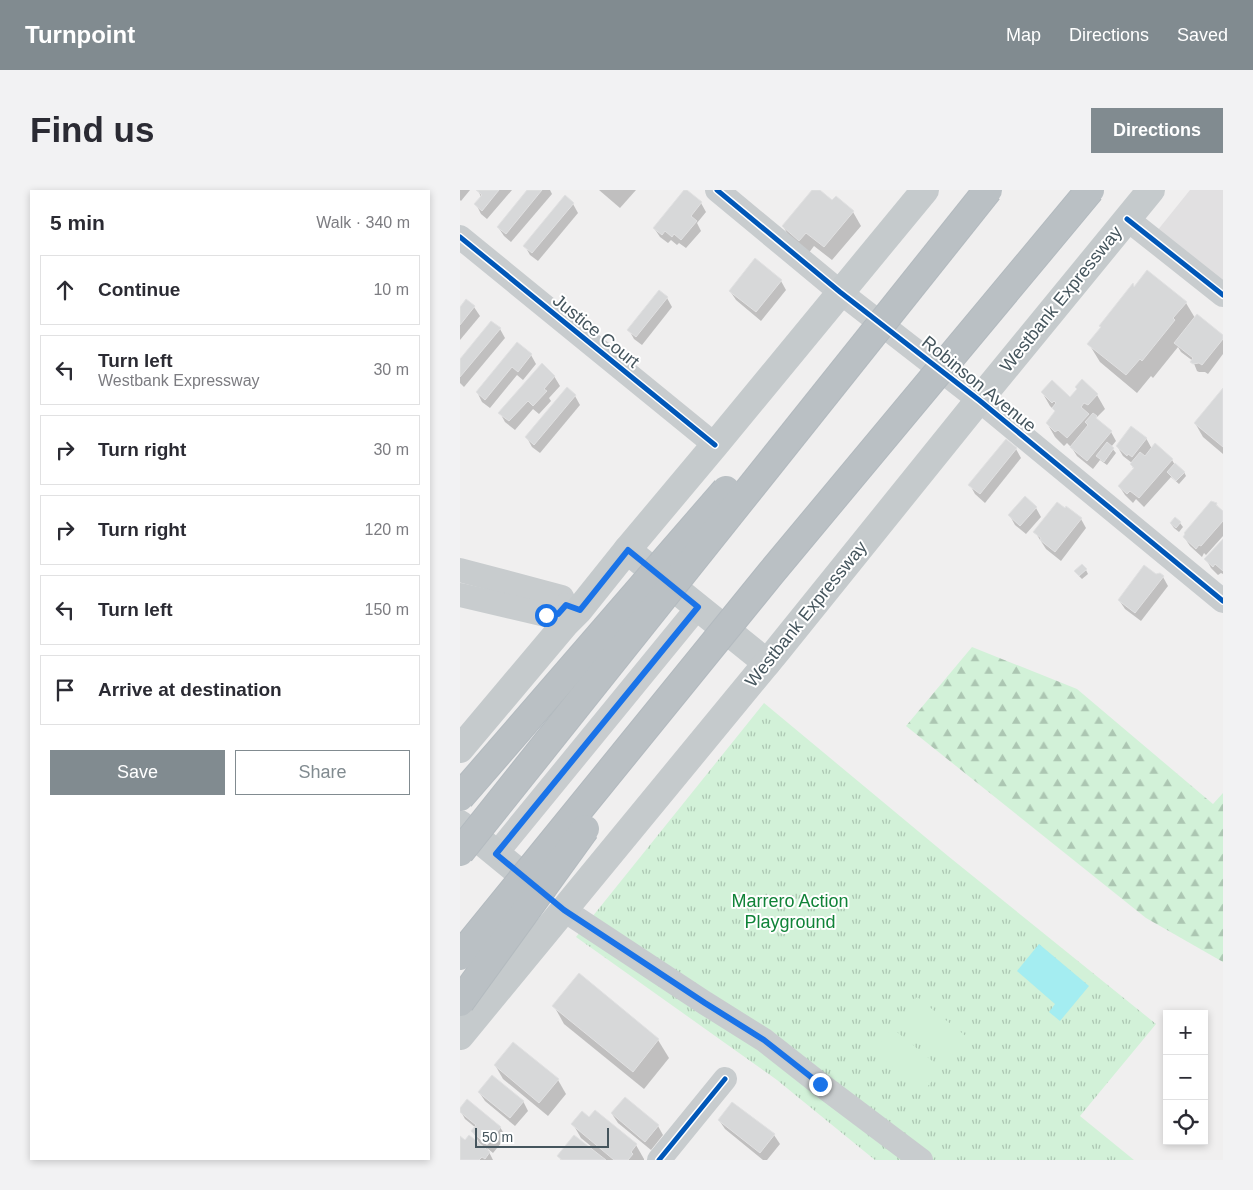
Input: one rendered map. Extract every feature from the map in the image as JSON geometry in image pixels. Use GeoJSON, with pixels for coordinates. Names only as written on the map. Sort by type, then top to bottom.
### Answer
{"type":"FeatureCollection","features":[{"type":"Feature","properties":{"kind":"highway"},"geometry":{"type":"LineString","coordinates":[[460,852],[988,190]]}},
{"type":"Feature","properties":{"kind":"highway"},"geometry":{"type":"LineString","coordinates":[[460,956],[771,572],[1090,190]]}},
{"type":"Feature","properties":{"kind":"highway"},"geometry":{"type":"LineString","coordinates":[[460,797],[800,404],[837,378]]}},
{"type":"Feature","properties":{"kind":"highway"},"geometry":{"type":"LineString","coordinates":[[460,1002],[771,572]]}},
{"type":"Feature","properties":{"kind":"main road"},"geometry":{"type":"LineString","coordinates":[[460,749],[566,623],[573,608],[628,550],[924,190]]}},
{"type":"Feature","properties":{"kind":"main road","name":"Westbank Expressway"},"geometry":{"type":"LineString","coordinates":[[460,1036],[767,663],[1151,190]]}},
{"type":"Feature","properties":{"kind":"main road"},"geometry":{"type":"LineString","coordinates":[[628,550],[767,663]]}},
{"type":"Feature","properties":{"kind":"main road"},"geometry":{"type":"LineString","coordinates":[[460,824],[564,910]]}},
{"type":"Feature","properties":{"kind":"street","name":"Robinson Avenue"},"geometry":{"type":"LineString","coordinates":[[717,190],[840,292],[979,400],[1223,601]]}},
{"type":"Feature","properties":{"kind":"street"},"geometry":{"type":"LineString","coordinates":[[1127,219],[1223,295]]}},
{"type":"Feature","properties":{"kind":"street","name":"Justice Court"},"geometry":{"type":"LineString","coordinates":[[460,238],[715,445]]}},
{"type":"Feature","properties":{"kind":"street"},"geometry":{"type":"LineString","coordinates":[[460,570],[562,597],[573,608],[558,614],[546,615],[460,595]]}},
{"type":"Feature","properties":{"kind":"street"},"geometry":{"type":"LineString","coordinates":[[496,854],[698,607]]}},
{"type":"Feature","properties":{"kind":"street"},"geometry":{"type":"LineString","coordinates":[[564,910],[764,1040],[921,1160]]}},
{"type":"Feature","properties":{"kind":"street"},"geometry":{"type":"LineString","coordinates":[[660,1160],[725,1079]]}},
{"type":"Feature","properties":{"kind":"shaded area"},"geometry":{"type":"Polygon","coordinates":[[[1190,190],[1223,190],[1223,285],[1157,231],[1190,190]]]}},
{"type":"Feature","properties":{"kind":"green space"},"geometry":{"type":"Polygon","coordinates":[[[972,647],[1077,689],[1213,804],[1223,793],[1223,962],[1146,918],[906,726],[972,647]]]}},
{"type":"Feature","properties":{"kind":"green space","name":"Marrero Action Playground"},"geometry":{"type":"Polygon","coordinates":[[[764,703],[948,856],[1156,1024],[1080,1116],[1134,1160],[875,1160],[777,1080],[576,937],[764,703]]]}},
{"type":"Feature","properties":{"kind":"green space"},"geometry":{"type":"Polygon","coordinates":[[[917,997],[967,1037],[948,1060],[899,1020],[917,997]]]}},
{"type":"Feature","properties":{"kind":"green space"},"geometry":{"type":"Polygon","coordinates":[[[892,1028],[942,1069],[923,1092],[874,1051],[892,1028]]]}},
{"type":"Feature","properties":{"kind":"water"},"geometry":{"type":"Polygon","coordinates":[[[1039,944],[1089,986],[1060,1021],[1049,1012],[1055,1004],[1017,971],[1039,944]]]}},
{"type":"Feature","properties":{"kind":"building"},"geometry":{"type":"Polygon","coordinates":[[[476,190],[499,190],[482,211],[474,204],[482,195],[476,190]]]}},
{"type":"Feature","properties":{"kind":"building"},"geometry":{"type":"Polygon","coordinates":[[[527,190],[542,190],[506,234],[497,227],[527,190]]]}},
{"type":"Feature","properties":{"kind":"building"},"geometry":{"type":"Polygon","coordinates":[[[684,190],[687,190],[702,202],[691,216],[697,221],[681,240],[674,234],[672,237],[665,231],[662,235],[653,228],[684,190]]]}},
{"type":"Feature","properties":{"kind":"building"},"geometry":{"type":"Polygon","coordinates":[[[812,190],[820,190],[832,200],[836,196],[854,211],[824,247],[806,233],[799,241],[782,226],[812,190]]]}},
{"type":"Feature","properties":{"kind":"building"},"geometry":{"type":"Polygon","coordinates":[[[565,195],[574,203],[532,253],[523,246],[565,195]]]}},
{"type":"Feature","properties":{"kind":"building"},"geometry":{"type":"Polygon","coordinates":[[[755,258],[782,280],[756,312],[729,291],[755,258]]]}},
{"type":"Feature","properties":{"kind":"building"},"geometry":{"type":"Polygon","coordinates":[[[1147,270],[1187,302],[1142,361],[1140,359],[1126,375],[1087,344],[1133,283],[1134,287],[1147,270]]]}},
{"type":"Feature","properties":{"kind":"building"},"geometry":{"type":"Polygon","coordinates":[[[659,290],[668,297],[636,337],[627,330],[659,290]]]}},
{"type":"Feature","properties":{"kind":"building"},"geometry":{"type":"Polygon","coordinates":[[[466,299],[475,306],[460,325],[460,307],[466,299]]]}},
{"type":"Feature","properties":{"kind":"building"},"geometry":{"type":"Polygon","coordinates":[[[1197,314],[1223,335],[1223,339],[1202,365],[1190,362],[1193,358],[1174,343],[1197,314]]]}},
{"type":"Feature","properties":{"kind":"building"},"geometry":{"type":"Polygon","coordinates":[[[491,321],[501,328],[460,377],[460,359],[491,321]]]}},
{"type":"Feature","properties":{"kind":"building"},"geometry":{"type":"Polygon","coordinates":[[[517,342],[532,354],[518,372],[512,367],[485,400],[476,392],[517,342]]]}},
{"type":"Feature","properties":{"kind":"building"},"geometry":{"type":"Polygon","coordinates":[[[542,363],[555,376],[544,389],[547,391],[533,406],[528,401],[509,421],[498,413],[542,363]]]}},
{"type":"Feature","properties":{"kind":"building"},"geometry":{"type":"Polygon","coordinates":[[[1082,379],[1098,394],[1088,405],[1084,403],[1081,407],[1089,414],[1067,438],[1058,430],[1055,432],[1046,423],[1055,411],[1052,408],[1056,403],[1054,401],[1052,403],[1041,392],[1052,380],[1070,397],[1082,379]]]}},
{"type":"Feature","properties":{"kind":"building"},"geometry":{"type":"Polygon","coordinates":[[[567,387],[576,395],[534,445],[525,437],[567,387]]]}},
{"type":"Feature","properties":{"kind":"building"},"geometry":{"type":"Polygon","coordinates":[[[1223,388],[1223,447],[1194,423],[1223,388]]]}},
{"type":"Feature","properties":{"kind":"building"},"geometry":{"type":"Polygon","coordinates":[[[1093,413],[1097,416],[1096,418],[1112,431],[1087,461],[1070,447],[1088,425],[1085,422],[1093,413]]]}},
{"type":"Feature","properties":{"kind":"building"},"geometry":{"type":"Polygon","coordinates":[[[1131,426],[1147,438],[1132,457],[1128,454],[1127,456],[1116,446],[1131,426]]]}},
{"type":"Feature","properties":{"kind":"building"},"geometry":{"type":"Polygon","coordinates":[[[1006,439],[1017,448],[980,494],[968,485],[1006,439]]]}},
{"type":"Feature","properties":{"kind":"building"},"geometry":{"type":"Polygon","coordinates":[[[1107,442],[1114,448],[1104,462],[1096,456],[1107,442]]]}},
{"type":"Feature","properties":{"kind":"building"},"geometry":{"type":"Polygon","coordinates":[[[1155,443],[1173,459],[1139,498],[1130,491],[1127,494],[1118,486],[1134,468],[1130,464],[1140,452],[1145,456],[1155,443]]]}},
{"type":"Feature","properties":{"kind":"building"},"geometry":{"type":"Polygon","coordinates":[[[1175,463],[1185,472],[1176,481],[1167,472],[1175,463]]]}},
{"type":"Feature","properties":{"kind":"building"},"geometry":{"type":"Polygon","coordinates":[[[1025,496],[1037,507],[1020,526],[1008,515],[1025,496]]]}},
{"type":"Feature","properties":{"kind":"building"},"geometry":{"type":"Polygon","coordinates":[[[1211,501],[1217,503],[1216,505],[1223,511],[1223,521],[1201,546],[1199,545],[1196,549],[1183,537],[1184,533],[1211,501]]]}},
{"type":"Feature","properties":{"kind":"building"},"geometry":{"type":"Polygon","coordinates":[[[1057,502],[1082,518],[1055,552],[1033,532],[1057,502]]]}},
{"type":"Feature","properties":{"kind":"building"},"geometry":{"type":"Polygon","coordinates":[[[1175,517],[1181,522],[1176,528],[1170,523],[1175,517]]]}},
{"type":"Feature","properties":{"kind":"building"},"geometry":{"type":"Polygon","coordinates":[[[1223,539],[1223,571],[1215,564],[1213,567],[1204,559],[1223,539]]]}},
{"type":"Feature","properties":{"kind":"building"},"geometry":{"type":"Polygon","coordinates":[[[1082,564],[1087,569],[1079,576],[1074,571],[1082,564]]]}},
{"type":"Feature","properties":{"kind":"building"},"geometry":{"type":"Polygon","coordinates":[[[1144,565],[1156,574],[1160,573],[1164,576],[1135,613],[1118,600],[1144,565]]]}},
{"type":"Feature","properties":{"kind":"building"},"geometry":{"type":"Polygon","coordinates":[[[579,973],[659,1039],[633,1072],[552,1006],[579,973]]]}},
{"type":"Feature","properties":{"kind":"building"},"geometry":{"type":"Polygon","coordinates":[[[513,1042],[559,1079],[539,1103],[494,1065],[513,1042]]]}},
{"type":"Feature","properties":{"kind":"building"},"geometry":{"type":"Polygon","coordinates":[[[492,1075],[524,1101],[510,1118],[478,1092],[492,1075]]]}},
{"type":"Feature","properties":{"kind":"building"},"geometry":{"type":"Polygon","coordinates":[[[625,1097],[659,1125],[645,1142],[611,1113],[625,1097]]]}},
{"type":"Feature","properties":{"kind":"building"},"geometry":{"type":"Polygon","coordinates":[[[467,1099],[501,1127],[487,1145],[471,1131],[476,1125],[460,1112],[460,1108],[467,1099]]]}},
{"type":"Feature","properties":{"kind":"building"},"geometry":{"type":"Polygon","coordinates":[[[732,1102],[775,1134],[760,1153],[718,1120],[732,1102]]]}},
{"type":"Feature","properties":{"kind":"building"},"geometry":{"type":"Polygon","coordinates":[[[595,1110],[637,1144],[628,1160],[614,1160],[571,1124],[582,1111],[589,1117],[595,1110]]]}},
{"type":"Feature","properties":{"kind":"building"},"geometry":{"type":"Polygon","coordinates":[[[469,1135],[490,1152],[485,1159],[482,1157],[479,1160],[460,1160],[460,1136],[465,1140],[469,1135]]]}},
{"type":"Feature","properties":{"kind":"building"},"geometry":{"type":"Polygon","coordinates":[[[574,1135],[606,1160],[562,1160],[557,1156],[574,1135]]]}},
{"type":"Feature","properties":{"kind":"cycle path"},"geometry":{"type":"LineString","coordinates":[[717,190],[840,292],[979,400],[1223,601]]}},
{"type":"Feature","properties":{"kind":"cycle path"},"geometry":{"type":"LineString","coordinates":[[1127,219],[1223,295]]}},
{"type":"Feature","properties":{"kind":"cycle path"},"geometry":{"type":"LineString","coordinates":[[460,237],[715,445]]}},
{"type":"Feature","properties":{"kind":"cycle path"},"geometry":{"type":"LineString","coordinates":[[659,1160],[725,1079]]}},
{"type":"Feature","properties":{"kind":"route"},"geometry":{"type":"LineString","coordinates":[[546,615],[558,614],[566,605],[580,610],[628,550],[698,607],[496,854],[564,910],[764,1040],[820,1084]]}}]}
